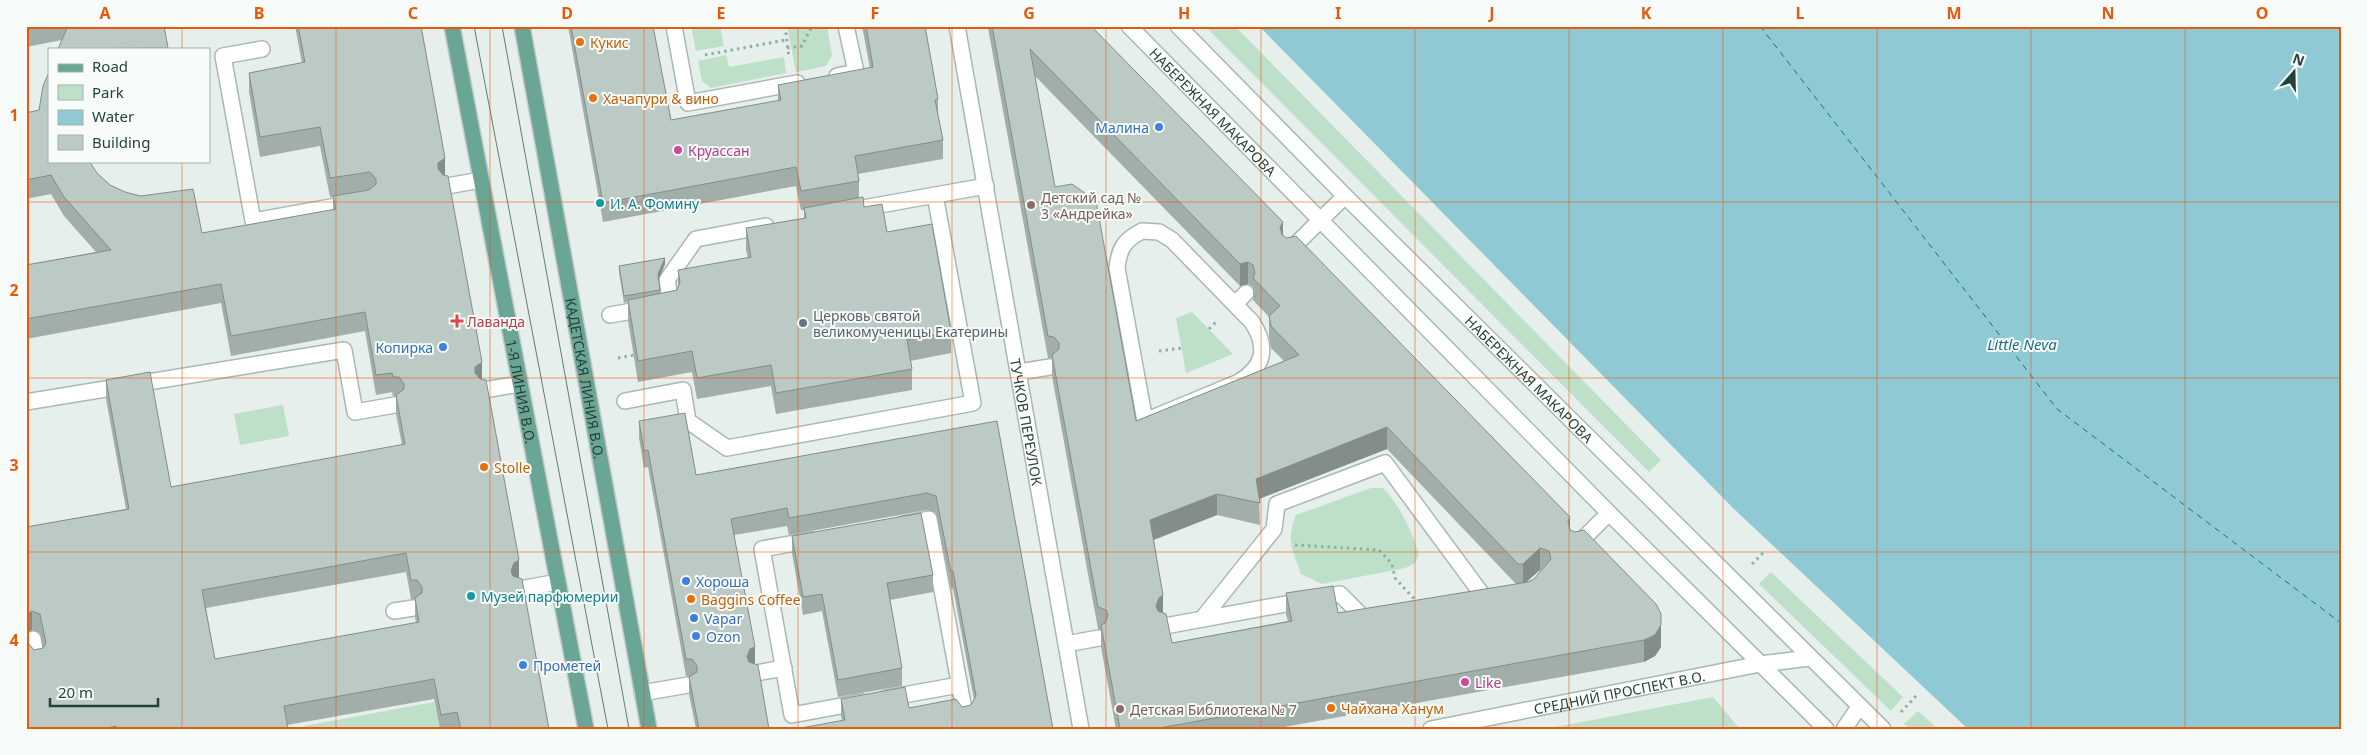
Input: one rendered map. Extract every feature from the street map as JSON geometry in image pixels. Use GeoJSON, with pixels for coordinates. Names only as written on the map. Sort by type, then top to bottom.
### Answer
{"type":"FeatureCollection","features":[{"type":"Feature","properties":{"kind":"main road","name":"1-Я ЛИНИЯ В.О."},"geometry":{"type":"LineString","coordinates":[[452,26],[586,729]]}},
{"type":"Feature","properties":{"kind":"main road","name":"КАДЕТСКАЯ ЛИНИЯ В.О."},"geometry":{"type":"LineString","coordinates":[[522,26],[649,729]]}},
{"type":"Feature","properties":{"kind":"main road"},"geometry":{"type":"LineString","coordinates":[[674,26],[688,103],[856,72],[846,26]]}},
{"type":"Feature","properties":{"kind":"main road","name":"ТУЧКОВ ПЕРЕУЛОК"},"geometry":{"type":"LineString","coordinates":[[957,26],[1081,729]]}},
{"type":"Feature","properties":{"kind":"main road","name":"НАБЕРЕЖНАЯ МАКАРОВА"},"geometry":{"type":"LineString","coordinates":[[1129,26],[1319,221],[1826,729]]}},
{"type":"Feature","properties":{"kind":"main road","name":"НАБЕРЕЖНАЯ МАКАРОВА"},"geometry":{"type":"LineString","coordinates":[[1178,26],[1344,196],[1883,729]]}},
{"type":"Feature","properties":{"kind":"main road"},"geometry":{"type":"LineString","coordinates":[[262,49],[223,56],[253,221],[367,200]]}},
{"type":"Feature","properties":{"kind":"main road"},"geometry":{"type":"LineString","coordinates":[[447,186],[481,180]]}},
{"type":"Feature","properties":{"kind":"main road"},"geometry":{"type":"LineString","coordinates":[[849,211],[986,186]]}},
{"type":"Feature","properties":{"kind":"main road"},"geometry":{"type":"LineString","coordinates":[[625,401],[683,390],[688,421],[728,448],[973,403],[935,195]]}},
{"type":"Feature","properties":{"kind":"main road"},"geometry":{"type":"LineString","coordinates":[[1289,251],[1344,196]]}},
{"type":"Feature","properties":{"kind":"main road"},"geometry":{"type":"LineString","coordinates":[[610,315],[671,304],[667,280],[696,239],[782,223]]}},
{"type":"Feature","properties":{"kind":"main road"},"geometry":{"type":"LineString","coordinates":[[1142,231],[1158,232],[1172,240],[1235,304],[1260,334],[1262,348],[1260,362],[1251,375],[1239,382],[1146,421],[1127,356],[1118,268],[1119,252],[1128,238],[1142,231]]}},
{"type":"Feature","properties":{"kind":"main road"},"geometry":{"type":"LineString","coordinates":[[1235,304],[1246,293]]}},
{"type":"Feature","properties":{"kind":"main road"},"geometry":{"type":"LineString","coordinates":[[26,402],[344,350],[355,412],[395,405]]}},
{"type":"Feature","properties":{"kind":"main road"},"geometry":{"type":"LineString","coordinates":[[1019,372],[1050,367]]}},
{"type":"Feature","properties":{"kind":"main road"},"geometry":{"type":"LineString","coordinates":[[484,390],[520,384]]}},
{"type":"Feature","properties":{"kind":"main road"},"geometry":{"type":"LineString","coordinates":[[1202,620],[1274,529],[1277,504],[1385,463],[1486,601]]}},
{"type":"Feature","properties":{"kind":"main road"},"geometry":{"type":"LineString","coordinates":[[1577,545],[1609,513]]}},
{"type":"Feature","properties":{"kind":"main road"},"geometry":{"type":"LineString","coordinates":[[890,526],[929,519],[965,715]]}},
{"type":"Feature","properties":{"kind":"main road"},"geometry":{"type":"LineString","coordinates":[[831,537],[762,550],[792,715],[959,685]]}},
{"type":"Feature","properties":{"kind":"main road"},"geometry":{"type":"LineString","coordinates":[[520,589],[558,582]]}},
{"type":"Feature","properties":{"kind":"main road"},"geometry":{"type":"LineString","coordinates":[[1165,626],[1340,594],[1366,620],[1386,617]]}},
{"type":"Feature","properties":{"kind":"main road"},"geometry":{"type":"LineString","coordinates":[[1469,604],[1503,598]]}},
{"type":"Feature","properties":{"kind":"main road"},"geometry":{"type":"LineString","coordinates":[[394,612],[413,608]]}},
{"type":"Feature","properties":{"kind":"main road"},"geometry":{"type":"LineString","coordinates":[[1066,644],[1099,638]]}},
{"type":"Feature","properties":{"kind":"main road"},"geometry":{"type":"LineString","coordinates":[[33,639],[37,660]]}},
{"type":"Feature","properties":{"kind":"main road","name":"СРЕДНИЙ ПРОСПЕКТ В.О."},"geometry":{"type":"LineString","coordinates":[[1431,729],[1760,664],[1810,658]]}},
{"type":"Feature","properties":{"kind":"main road"},"geometry":{"type":"LineString","coordinates":[[756,673],[784,668]]}},
{"type":"Feature","properties":{"kind":"main road"},"geometry":{"type":"LineString","coordinates":[[642,693],[688,685]]}},
{"type":"Feature","properties":{"kind":"main road"},"geometry":{"type":"LineString","coordinates":[[1844,729],[1859,706]]}},
{"type":"Feature","properties":{"kind":"path"},"geometry":{"type":"LineString","coordinates":[[785,26],[794,83]]}},
{"type":"Feature","properties":{"kind":"path"},"geometry":{"type":"LineString","coordinates":[[788,48],[802,46],[812,26]]}},
{"type":"Feature","properties":{"kind":"path"},"geometry":{"type":"LineString","coordinates":[[680,60],[786,40]]}},
{"type":"Feature","properties":{"kind":"path"},"geometry":{"type":"LineString","coordinates":[[618,358],[634,355]]}},
{"type":"Feature","properties":{"kind":"path"},"geometry":{"type":"LineString","coordinates":[[1263,544],[1379,550],[1392,564],[1395,578],[1419,604]]}},
{"type":"Feature","properties":{"kind":"green space"},"geometry":{"type":"Polygon","coordinates":[[[691,26],[720,26],[724,46],[696,51],[691,26]]]}},
{"type":"Feature","properties":{"kind":"green space"},"geometry":{"type":"Polygon","coordinates":[[[787,26],[827,26],[832,55],[826,66],[796,72],[787,26]]]}},
{"type":"Feature","properties":{"kind":"green space"},"geometry":{"type":"Polygon","coordinates":[[[1205,26],[1235,26],[1661,460],[1649,472],[1205,26]]]}},
{"type":"Feature","properties":{"kind":"green space"},"geometry":{"type":"Polygon","coordinates":[[[726,55],[729,67],[784,57],[786,73],[711,88],[702,81],[698,61],[726,55]]]}},
{"type":"Feature","properties":{"kind":"green space"},"geometry":{"type":"Polygon","coordinates":[[[1192,312],[1233,354],[1186,373],[1176,318],[1192,312]]]}},
{"type":"Feature","properties":{"kind":"green space"},"geometry":{"type":"Polygon","coordinates":[[[283,405],[289,436],[240,445],[234,414],[283,405]]]}},
{"type":"Feature","properties":{"kind":"green space"},"geometry":{"type":"Polygon","coordinates":[[[1371,488],[1383,488],[1400,510],[1417,547],[1419,555],[1414,564],[1405,568],[1322,584],[1301,574],[1291,544],[1291,531],[1296,515],[1371,488]]]}},
{"type":"Feature","properties":{"kind":"green space"},"geometry":{"type":"Polygon","coordinates":[[[1771,572],[1903,697],[1891,711],[1759,584],[1771,572]]]}},
{"type":"Feature","properties":{"kind":"green space"},"geometry":{"type":"Polygon","coordinates":[[[1713,697],[1740,729],[1545,729],[1713,697]]]}},
{"type":"Feature","properties":{"kind":"green space"},"geometry":{"type":"Polygon","coordinates":[[[434,702],[440,729],[305,729],[304,726],[434,702]]]}},
{"type":"Feature","properties":{"kind":"green space"},"geometry":{"type":"Polygon","coordinates":[[[1918,711],[1938,729],[1910,729],[1904,724],[1918,711]]]}},
{"type":"Feature","properties":{"kind":"water","name":"Little Neva"},"geometry":{"type":"Polygon","coordinates":[[[1259,26],[2341,26],[2341,729],[1968,729],[1733,508],[1259,26]]]}},
{"type":"Feature","properties":{"kind":"building"},"geometry":{"type":"Polygon","coordinates":[[[68,26],[164,26],[168,48],[58,48],[68,26]]]}},
{"type":"Feature","properties":{"kind":"building"},"geometry":{"type":"Polygon","coordinates":[[[298,26],[421,26],[445,158],[438,163],[438,169],[443,175],[448,176],[482,362],[475,367],[475,373],[480,379],[486,380],[519,560],[514,563],[511,571],[513,576],[522,579],[549,729],[461,729],[457,712],[441,715],[434,679],[284,706],[288,729],[116,729],[116,726],[102,729],[26,729],[26,632],[28,643],[34,650],[43,648],[46,643],[40,614],[32,611],[26,615],[26,527],[129,509],[106,380],[150,372],[171,487],[405,444],[396,395],[404,389],[404,384],[399,377],[393,377],[392,373],[376,375],[365,312],[231,336],[221,284],[26,319],[26,265],[111,250],[64,197],[51,175],[26,180],[26,113],[39,110],[43,86],[48,74],[48,162],[90,162],[97,173],[110,185],[125,192],[141,196],[193,189],[202,233],[336,209],[333,196],[369,190],[376,184],[376,179],[370,172],[330,178],[320,127],[260,137],[249,73],[305,62],[298,26]],[[406,553],[202,590],[215,659],[419,622],[415,598],[422,593],[422,587],[417,580],[411,580],[406,553]]]}},
{"type":"Feature","properties":{"kind":"building"},"geometry":{"type":"Polygon","coordinates":[[[571,26],[653,26],[671,120],[781,100],[778,85],[873,67],[866,26],[925,26],[938,99],[935,100],[943,140],[855,156],[859,181],[801,191],[796,167],[603,203],[571,26]]]}},
{"type":"Feature","properties":{"kind":"building"},"geometry":{"type":"Polygon","coordinates":[[[992,26],[1091,26],[1283,222],[1280,227],[1282,235],[1287,238],[1296,236],[1570,517],[1568,521],[1570,530],[1575,532],[1584,530],[1656,604],[1661,614],[1661,625],[1655,635],[1644,640],[1154,729],[1120,729],[1101,625],[1105,623],[1108,615],[1106,610],[1098,607],[1052,355],[1059,349],[1059,343],[1054,337],[1048,336],[992,26]],[[1030,49],[1055,187],[1072,184],[1096,201],[1136,421],[1299,355],[1271,326],[1269,316],[1280,306],[1253,278],[1255,273],[1253,265],[1248,262],[1240,264],[1030,49]],[[1387,427],[1256,479],[1260,503],[1217,494],[1150,520],[1163,595],[1159,598],[1156,606],[1158,611],[1166,614],[1172,643],[1292,621],[1286,593],[1333,586],[1338,613],[1528,582],[1534,579],[1551,559],[1549,551],[1540,548],[1523,564],[1518,564],[1387,427]]]}},
{"type":"Feature","properties":{"kind":"building","name":"Церковь святой великомученицы Екатерины"},"geometry":{"type":"Polygon","coordinates":[[[863,197],[864,207],[882,204],[887,232],[932,224],[951,332],[907,340],[912,369],[776,393],[771,365],[697,378],[692,351],[638,361],[628,300],[677,290],[680,282],[678,270],[751,257],[746,228],[806,218],[804,208],[863,197]]]}},
{"type":"Feature","properties":{"kind":"building"},"geometry":{"type":"Polygon","coordinates":[[[665,258],[658,274],[660,290],[624,296],[619,266],[665,258]]]}},
{"type":"Feature","properties":{"kind":"building"},"geometry":{"type":"Polygon","coordinates":[[[685,413],[696,475],[997,421],[1053,729],[795,729],[845,720],[841,699],[905,687],[909,708],[956,699],[962,707],[971,705],[976,696],[953,571],[951,572],[936,496],[927,493],[789,518],[787,508],[731,519],[755,647],[750,649],[747,657],[749,662],[758,665],[769,729],[699,729],[689,677],[697,672],[697,666],[692,659],[686,659],[648,450],[644,451],[639,421],[685,413]]]}},
{"type":"Feature","properties":{"kind":"building"},"geometry":{"type":"Polygon","coordinates":[[[921,513],[933,575],[887,583],[902,668],[838,680],[822,594],[803,597],[792,536],[921,513]]]}},
{"type":"Feature","properties":{"kind":"ferry route"},"geometry":{"type":"LineString","coordinates":[[1760,26],[2057,409],[2341,623]]}},
{"type":"Feature","properties":{"kind":"tram line"},"geometry":{"type":"LineString","coordinates":[[474,26],[608,729]]}},
{"type":"Feature","properties":{"kind":"tram line"},"geometry":{"type":"LineString","coordinates":[[502,26],[629,729]]}},
{"type":"Feature","properties":{"kind":"place","name":"Кукис"},"geometry":{"type":"Point","coordinates":[580,42]}},
{"type":"Feature","properties":{"kind":"place","name":"Хачапури & вино"},"geometry":{"type":"Point","coordinates":[593,98]}},
{"type":"Feature","properties":{"kind":"place","name":"Малина"},"geometry":{"type":"Point","coordinates":[1159,127]}},
{"type":"Feature","properties":{"kind":"place","name":"Круассан"},"geometry":{"type":"Point","coordinates":[678,150]}},
{"type":"Feature","properties":{"kind":"place","name":"И. А. Фомину"},"geometry":{"type":"Point","coordinates":[600,203]}},
{"type":"Feature","properties":{"kind":"place","name":"Детский сад № 3 «Андрейка»"},"geometry":{"type":"Point","coordinates":[1031,205]}},
{"type":"Feature","properties":{"kind":"place","name":"Лаванда"},"geometry":{"type":"Point","coordinates":[457,321]}},
{"type":"Feature","properties":{"kind":"place","name":"Церковь святой великомученицы Екатерины"},"geometry":{"type":"Point","coordinates":[803,323]}},
{"type":"Feature","properties":{"kind":"place","name":"Копирка"},"geometry":{"type":"Point","coordinates":[443,347]}},
{"type":"Feature","properties":{"kind":"place","name":"Stolle"},"geometry":{"type":"Point","coordinates":[484,467]}},
{"type":"Feature","properties":{"kind":"place","name":"Хороша"},"geometry":{"type":"Point","coordinates":[686,581]}},
{"type":"Feature","properties":{"kind":"place","name":"Музей парфюмерии"},"geometry":{"type":"Point","coordinates":[471,596]}},
{"type":"Feature","properties":{"kind":"place","name":"Baggins Coffee"},"geometry":{"type":"Point","coordinates":[691,599]}},
{"type":"Feature","properties":{"kind":"place","name":"Vapar"},"geometry":{"type":"Point","coordinates":[694,618]}},
{"type":"Feature","properties":{"kind":"place","name":"Ozon"},"geometry":{"type":"Point","coordinates":[696,636]}},
{"type":"Feature","properties":{"kind":"place","name":"Прометей"},"geometry":{"type":"Point","coordinates":[523,665]}},
{"type":"Feature","properties":{"kind":"place","name":"Like"},"geometry":{"type":"Point","coordinates":[1465,682]}},
{"type":"Feature","properties":{"kind":"place","name":"Чайхана Ханум"},"geometry":{"type":"Point","coordinates":[1331,708]}},
{"type":"Feature","properties":{"kind":"place","name":"Детская Библиотека № 7"},"geometry":{"type":"Point","coordinates":[1120,709]}}]}
